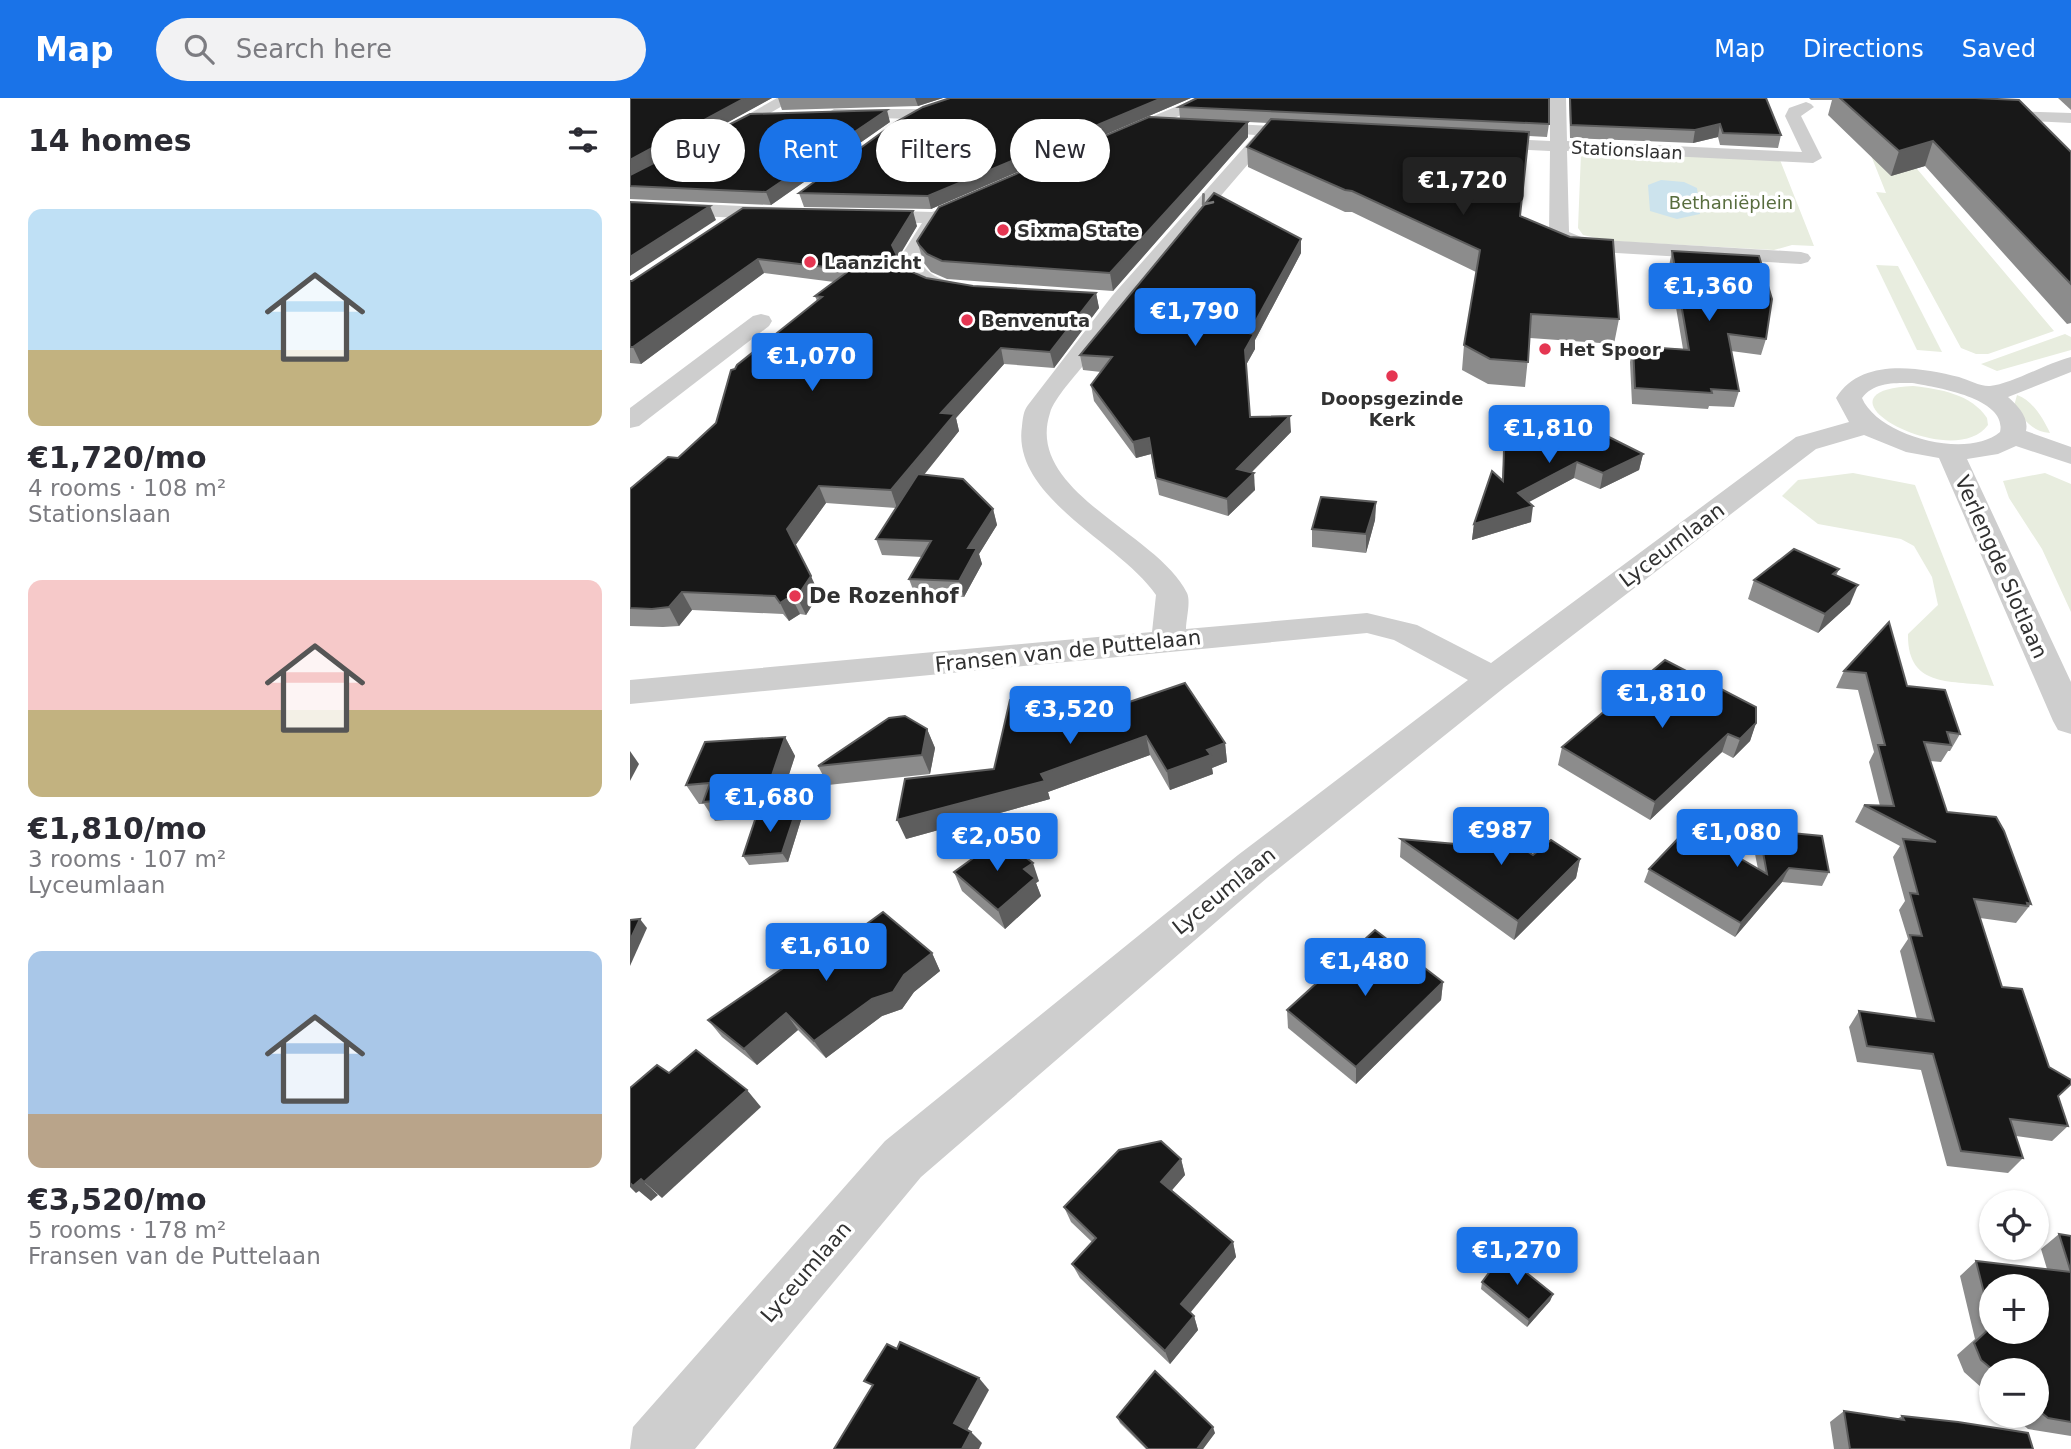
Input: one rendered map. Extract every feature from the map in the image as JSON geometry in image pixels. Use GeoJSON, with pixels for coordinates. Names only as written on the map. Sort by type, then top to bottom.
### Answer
{"type":"FeatureCollection","features":[{"type":"Feature","properties":{"kind":"street"},"geometry":{"type":"LineString","coordinates":[[745,122],[788,98]]}},
{"type":"Feature","properties":{"kind":"street"},"geometry":{"type":"LineString","coordinates":[[1110,141],[1210,98]]}},
{"type":"Feature","properties":{"kind":"street"},"geometry":{"type":"LineString","coordinates":[[1558,98],[1559,235],[1583,245],[1801,258]]}},
{"type":"Feature","properties":{"kind":"street","name":"Stationslaan"},"geometry":{"type":"LineString","coordinates":[[1462,141],[1813,158],[1793,116],[1795,111],[1812,108],[1782,100]]}},
{"type":"Feature","properties":{"kind":"street"},"geometry":{"type":"LineString","coordinates":[[2026,102],[2056,133]]}},
{"type":"Feature","properties":{"kind":"street"},"geometry":{"type":"LineString","coordinates":[[910,119],[941,106]]}},
{"type":"Feature","properties":{"kind":"street"},"geometry":{"type":"LineString","coordinates":[[814,116],[919,114]]}},
{"type":"Feature","properties":{"kind":"street"},"geometry":{"type":"LineString","coordinates":[[1971,114],[2071,118]]}},
{"type":"Feature","properties":{"kind":"street"},"geometry":{"type":"LineString","coordinates":[[748,120],[786,118]]}},
{"type":"Feature","properties":{"kind":"street"},"geometry":{"type":"LineString","coordinates":[[1147,125],[1336,135]]}},
{"type":"Feature","properties":{"kind":"street"},"geometry":{"type":"LineString","coordinates":[[1168,641],[1172,595],[1156,572],[1070,500],[1045,473],[1033,442],[1037,411],[1106,300],[1267,131]]}},
{"type":"Feature","properties":{"kind":"street"},"geometry":{"type":"LineString","coordinates":[[838,216],[935,218],[998,190]]}},
{"type":"Feature","properties":{"kind":"street"},"geometry":{"type":"LineString","coordinates":[[776,214],[797,199]]}},
{"type":"Feature","properties":{"kind":"street"},"geometry":{"type":"LineString","coordinates":[[630,207],[813,215]]}},
{"type":"Feature","properties":{"kind":"street"},"geometry":{"type":"LineString","coordinates":[[721,228],[744,213]]}},
{"type":"Feature","properties":{"kind":"street"},"geometry":{"type":"LineString","coordinates":[[935,218],[909,259],[914,272],[926,282],[944,288],[982,293]]}},
{"type":"Feature","properties":{"kind":"street"},"geometry":{"type":"LineString","coordinates":[[630,420],[761,321]]}},
{"type":"Feature","properties":{"kind":"street"},"geometry":{"type":"LineString","coordinates":[[1987,396],[2071,364]]}},
{"type":"Feature","properties":{"kind":"street"},"geometry":{"type":"LineString","coordinates":[[1925,377],[1951,382],[1987,396],[2010,416],[2014,429],[2011,435],[1999,445],[1989,448],[1950,451],[1911,444],[1868,426],[1853,412],[1849,398],[1857,387],[1879,378],[1925,377]]}},
{"type":"Feature","properties":{"kind":"street","name":"Lyceumlaan"},"geometry":{"type":"LineString","coordinates":[[655,1449],[903,1159],[1253,866],[1493,679],[1806,443],[1868,426]]}},
{"type":"Feature","properties":{"kind":"street"},"geometry":{"type":"LineString","coordinates":[[2011,435],[2071,456]]}},
{"type":"Feature","properties":{"kind":"street","name":"Verlengde Slotlaan"},"geometry":{"type":"LineString","coordinates":[[1950,451],[2071,722]]}},
{"type":"Feature","properties":{"kind":"street","name":"Fransen van de Puttelaan"},"geometry":{"type":"LineString","coordinates":[[630,692],[1367,623],[1405,632],[1493,679]]}},
{"type":"Feature","properties":{"kind":"green space"},"geometry":{"type":"Polygon","coordinates":[[[1885,131],[2054,331],[1988,354],[1976,354],[1961,348],[1876,192],[1886,193],[1868,148],[1885,131]]]}},
{"type":"Feature","properties":{"kind":"green space","name":"Bethaniëplein"},"geometry":{"type":"Polygon","coordinates":[[[1585,151],[1780,160],[1814,246],[1792,245],[1774,250],[1611,241],[1583,235],[1578,228],[1581,153],[1585,151]]]}},
{"type":"Feature","properties":{"kind":"green space"},"geometry":{"type":"Polygon","coordinates":[[[1876,265],[1898,266],[1942,352],[1917,350],[1876,265]]]}},
{"type":"Feature","properties":{"kind":"green space"},"geometry":{"type":"Polygon","coordinates":[[[2065,334],[2071,337],[2071,350],[1997,371],[1981,364],[2065,334]]]}},
{"type":"Feature","properties":{"kind":"green space"},"geometry":{"type":"Polygon","coordinates":[[[1913,386],[1944,391],[1964,398],[1980,410],[1987,418],[1988,425],[1970,438],[1946,440],[1919,436],[1895,426],[1878,413],[1873,401],[1883,391],[1913,386]]]}},
{"type":"Feature","properties":{"kind":"green space"},"geometry":{"type":"Polygon","coordinates":[[[2017,395],[2032,405],[2050,433],[2038,430],[2025,420],[2014,406],[2017,395]]]}},
{"type":"Feature","properties":{"kind":"green space"},"geometry":{"type":"Polygon","coordinates":[[[1853,473],[1915,485],[1994,686],[1935,678],[1924,673],[1915,664],[1910,652],[1908,634],[1938,605],[1932,577],[1914,546],[1901,539],[1818,524],[1782,496],[1798,480],[1853,473]]]}},
{"type":"Feature","properties":{"kind":"green space"},"geometry":{"type":"Polygon","coordinates":[[[2045,473],[2071,484],[2071,612],[2042,549],[2009,498],[2003,481],[2045,473]]]}},
{"type":"Feature","properties":{"kind":"water"},"geometry":{"type":"Polygon","coordinates":[[[1661,180],[1684,182],[1697,188],[1700,214],[1677,219],[1650,211],[1648,185],[1661,180]]]}},
{"type":"Feature","properties":{"kind":"building"},"geometry":{"type":"Polygon","coordinates":[[[630,98],[745,98],[706,119],[651,119],[651,149],[630,160],[630,98]]]}},
{"type":"Feature","properties":{"kind":"building"},"geometry":{"type":"Polygon","coordinates":[[[950,98],[1162,98],[1110,120],[1010,119],[1010,162],[996,168],[996,119],[901,119],[923,107],[950,98]]]}},
{"type":"Feature","properties":{"kind":"building"},"geometry":{"type":"Polygon","coordinates":[[[1197,98],[1549,98],[1549,124],[1179,107],[1197,98]]]}},
{"type":"Feature","properties":{"kind":"building"},"geometry":{"type":"Polygon","coordinates":[[[1570,98],[1766,98],[1781,135],[1723,133],[1720,124],[1695,130],[1571,125],[1570,98]]]}},
{"type":"Feature","properties":{"kind":"building"},"geometry":{"type":"Polygon","coordinates":[[[1840,98],[2019,100],[2071,152],[2071,284],[1933,141],[1899,151],[1840,98]]]}},
{"type":"Feature","properties":{"kind":"building"},"geometry":{"type":"Polygon","coordinates":[[[887,110],[862,127],[862,119],[759,119],[759,182],[781,182],[766,192],[630,186],[630,175],[651,164],[651,182],[745,182],[745,119],[740,119],[750,114],[887,110]]]}},
{"type":"Feature","properties":{"kind":"building"},"geometry":{"type":"Polygon","coordinates":[[[1149,117],[1248,122],[1110,273],[942,261],[927,254],[919,245],[917,241],[939,207],[1010,177],[1010,182],[1110,182],[1110,134],[1149,117]]]}},
{"type":"Feature","properties":{"kind":"building"},"geometry":{"type":"Polygon","coordinates":[[[1271,119],[1529,132],[1520,216],[1570,237],[1613,240],[1619,319],[1531,314],[1528,362],[1490,359],[1464,345],[1480,250],[1352,191],[1247,147],[1271,119]]]}},
{"type":"Feature","properties":{"kind":"building"},"geometry":{"type":"Polygon","coordinates":[[[876,137],[876,182],[961,182],[928,196],[799,193],[814,182],[862,182],[862,147],[876,137]]]}},
{"type":"Feature","properties":{"kind":"building"},"geometry":{"type":"Polygon","coordinates":[[[1214,193],[1301,239],[1249,333],[1254,334],[1245,350],[1250,417],[1290,416],[1237,469],[1254,473],[1227,499],[1156,478],[1149,438],[1133,442],[1091,385],[1112,357],[1080,355],[1214,193]]]}},
{"type":"Feature","properties":{"kind":"building"},"geometry":{"type":"Polygon","coordinates":[[[630,202],[710,206],[630,257],[630,202]]]}},
{"type":"Feature","properties":{"kind":"building"},"geometry":{"type":"Polygon","coordinates":[[[743,208],[913,211],[892,245],[899,260],[912,272],[926,278],[973,286],[1096,293],[1050,352],[1001,348],[941,413],[955,414],[891,490],[819,486],[787,529],[811,576],[797,597],[791,596],[780,603],[775,596],[682,592],[669,607],[630,608],[630,489],[668,457],[678,458],[716,423],[731,370],[822,297],[815,296],[850,270],[758,259],[630,347],[630,281],[743,208]]]}},
{"type":"Feature","properties":{"kind":"building"},"geometry":{"type":"Polygon","coordinates":[[[1672,251],[1759,256],[1772,299],[1766,339],[1728,334],[1739,391],[1711,389],[1712,393],[1635,388],[1633,346],[1689,350],[1672,251]]]}},
{"type":"Feature","properties":{"kind":"building"},"geometry":{"type":"Polygon","coordinates":[[[1581,423],[1643,454],[1603,473],[1577,462],[1518,493],[1533,506],[1474,524],[1492,471],[1503,481],[1504,450],[1565,424],[1572,427],[1581,423]]]}},
{"type":"Feature","properties":{"kind":"building"},"geometry":{"type":"Polygon","coordinates":[[[918,474],[963,479],[993,509],[968,548],[977,548],[959,581],[909,579],[931,541],[876,539],[918,474]]]}},
{"type":"Feature","properties":{"kind":"building"},"geometry":{"type":"Polygon","coordinates":[[[1321,497],[1376,502],[1366,534],[1312,529],[1321,497]]]}},
{"type":"Feature","properties":{"kind":"building"},"geometry":{"type":"Polygon","coordinates":[[[1794,549],[1839,569],[1833,574],[1858,585],[1825,614],[1754,580],[1794,549]]]}},
{"type":"Feature","properties":{"kind":"building"},"geometry":{"type":"Polygon","coordinates":[[[1889,622],[1907,686],[1945,690],[1960,734],[1947,732],[1951,745],[1924,742],[1947,812],[1996,817],[2004,831],[2031,904],[2027,903],[2028,906],[1974,899],[2002,987],[2022,989],[2049,1067],[2071,1080],[2071,1084],[2058,1096],[2068,1126],[2010,1119],[2023,1158],[1961,1151],[1933,1054],[1867,1046],[1859,1011],[1934,1021],[1910,935],[1922,936],[1910,893],[1918,894],[1903,839],[1936,842],[1864,805],[1894,806],[1878,745],[1885,745],[1866,673],[1844,671],[1889,622]]]}},
{"type":"Feature","properties":{"kind":"building"},"geometry":{"type":"Polygon","coordinates":[[[1665,660],[1756,707],[1756,723],[1740,739],[1728,734],[1655,802],[1562,747],[1665,660]]]}},
{"type":"Feature","properties":{"kind":"building"},"geometry":{"type":"Polygon","coordinates":[[[1185,683],[1225,743],[1207,750],[1211,755],[1167,771],[1146,736],[1041,774],[1045,781],[897,820],[905,779],[994,769],[1010,700],[1061,698],[1056,727],[1185,683]]]}},
{"type":"Feature","properties":{"kind":"building"},"geometry":{"type":"Polygon","coordinates":[[[905,716],[927,729],[922,755],[818,766],[889,718],[905,716]]]}},
{"type":"Feature","properties":{"kind":"building"},"geometry":{"type":"Polygon","coordinates":[[[785,737],[765,796],[703,802],[710,783],[686,785],[705,742],[785,737]]]}},
{"type":"Feature","properties":{"kind":"building"},"geometry":{"type":"Polygon","coordinates":[[[796,811],[782,853],[743,856],[757,814],[796,811]]]}},
{"type":"Feature","properties":{"kind":"building"},"geometry":{"type":"Polygon","coordinates":[[[1482,821],[1533,855],[1551,840],[1580,859],[1518,921],[1401,839],[1456,844],[1482,821]]]}},
{"type":"Feature","properties":{"kind":"building"},"geometry":{"type":"Polygon","coordinates":[[[1688,828],[1767,874],[1759,830],[1822,836],[1829,872],[1789,868],[1741,923],[1649,869],[1688,828]]]}},
{"type":"Feature","properties":{"kind":"building"},"geometry":{"type":"Polygon","coordinates":[[[1001,838],[1033,863],[1024,869],[1035,878],[998,910],[954,872],[1001,838]]]}},
{"type":"Feature","properties":{"kind":"building"},"geometry":{"type":"Polygon","coordinates":[[[883,912],[932,953],[904,975],[893,992],[872,999],[814,1041],[786,1013],[744,1049],[708,1020],[821,942],[831,950],[883,912]]]}},
{"type":"Feature","properties":{"kind":"building"},"geometry":{"type":"Polygon","coordinates":[[[640,919],[630,940],[630,920],[640,919]]]}},
{"type":"Feature","properties":{"kind":"building"},"geometry":{"type":"Polygon","coordinates":[[[1375,930],[1443,982],[1356,1067],[1287,1010],[1375,930]]]}},
{"type":"Feature","properties":{"kind":"building"},"geometry":{"type":"Polygon","coordinates":[[[696,1050],[747,1090],[644,1182],[641,1179],[633,1186],[630,1183],[630,1088],[657,1065],[669,1073],[696,1050]]]}},
{"type":"Feature","properties":{"kind":"building"},"geometry":{"type":"Polygon","coordinates":[[[1161,1141],[1181,1159],[1161,1182],[1233,1242],[1181,1304],[1194,1316],[1165,1351],[1072,1264],[1096,1238],[1064,1207],[1119,1150],[1161,1141]]]}},
{"type":"Feature","properties":{"kind":"building"},"geometry":{"type":"Polygon","coordinates":[[[2059,1234],[2071,1236],[2071,1272],[2059,1234]]]}},
{"type":"Feature","properties":{"kind":"building"},"geometry":{"type":"Polygon","coordinates":[[[1503,1254],[1553,1294],[1529,1320],[1482,1282],[1503,1254]]]}},
{"type":"Feature","properties":{"kind":"building"},"geometry":{"type":"Polygon","coordinates":[[[1976,1261],[2071,1272],[2071,1422],[2049,1418],[2049,1358],[1980,1358],[1974,1343],[1979,1338],[1979,1344],[2049,1344],[2049,1274],[1979,1274],[1976,1261]]]}},
{"type":"Feature","properties":{"kind":"building"},"geometry":{"type":"Polygon","coordinates":[[[900,1342],[979,1378],[954,1423],[971,1432],[962,1449],[834,1449],[873,1385],[864,1381],[887,1344],[897,1349],[900,1342]]]}},
{"type":"Feature","properties":{"kind":"building"},"geometry":{"type":"Polygon","coordinates":[[[1155,1371],[1213,1427],[1197,1449],[1148,1449],[1117,1417],[1155,1371]]]}},
{"type":"Feature","properties":{"kind":"building"},"geometry":{"type":"Polygon","coordinates":[[[1844,1411],[1904,1420],[1902,1416],[1958,1422],[1979,1425],[1979,1428],[2028,1433],[2033,1449],[1850,1449],[1844,1411]]]}},
{"type":"Feature","properties":{"kind":"place","name":"Sixma State"},"geometry":{"type":"Point","coordinates":[1003,230]}},
{"type":"Feature","properties":{"kind":"place","name":"Laanzicht"},"geometry":{"type":"Point","coordinates":[810,262]}},
{"type":"Feature","properties":{"kind":"place","name":"Benvenuta"},"geometry":{"type":"Point","coordinates":[967,320]}},
{"type":"Feature","properties":{"kind":"place","name":"Het Spoor"},"geometry":{"type":"Point","coordinates":[1545,349]}},
{"type":"Feature","properties":{"kind":"place","name":"Doopsgezinde Kerk"},"geometry":{"type":"Point","coordinates":[1392,376]}},
{"type":"Feature","properties":{"kind":"place","name":"De Rozenhof"},"geometry":{"type":"Point","coordinates":[795,596]}}]}
